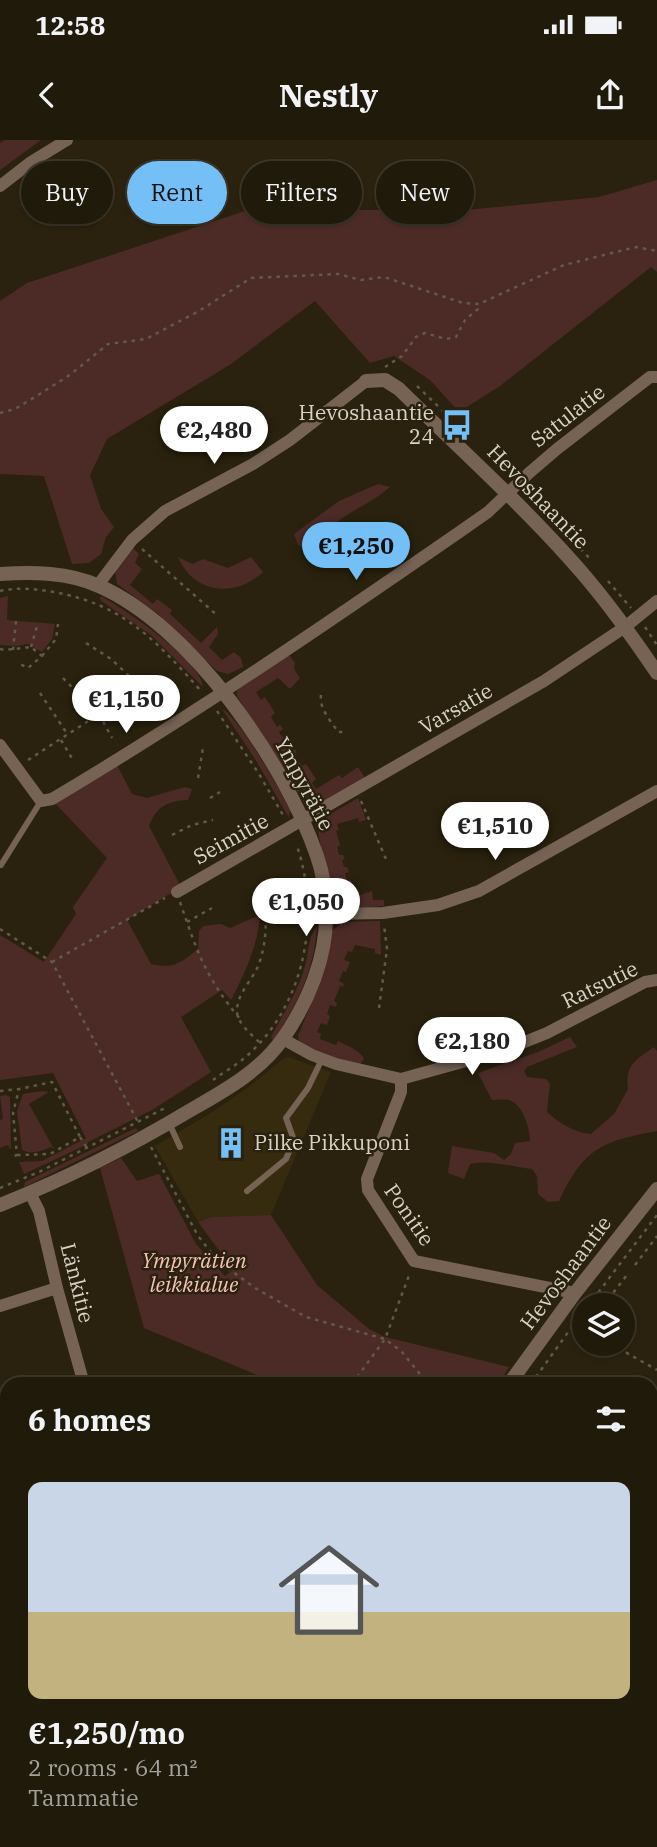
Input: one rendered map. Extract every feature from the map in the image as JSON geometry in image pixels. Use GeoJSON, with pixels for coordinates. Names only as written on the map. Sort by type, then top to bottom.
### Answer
{"type":"FeatureCollection","features":[{"type":"Feature","properties":{"kind":"street"},"geometry":{"type":"LineString","coordinates":[[0,186],[31,162],[67,140]]}},
{"type":"Feature","properties":{"kind":"street","name":"Satulatie"},"geometry":{"type":"LineString","coordinates":[[41,801],[52,799],[124,756],[452,538],[488,512],[508,495],[528,472],[578,432],[650,377],[657,377]]}},
{"type":"Feature","properties":{"kind":"street","name":"Hevoshaantie"},"geometry":{"type":"LineString","coordinates":[[366,381],[385,380],[399,389],[508,495],[570,559],[625,627],[657,673]]}},
{"type":"Feature","properties":{"kind":"street"},"geometry":{"type":"LineString","coordinates":[[98,585],[132,540],[165,511],[253,464],[290,440],[366,381]]}},
{"type":"Feature","properties":{"kind":"street","name":"Ympyrätie"},"geometry":{"type":"LineString","coordinates":[[0,574],[55,575],[98,585],[139,610],[176,639],[222,691],[274,766],[303,820],[318,859],[326,914],[323,944],[312,987],[298,1016],[283,1040],[242,1080],[146,1137],[0,1205]]}},
{"type":"Feature","properties":{"kind":"street"},"geometry":{"type":"LineString","coordinates":[[625,627],[657,601]]}},
{"type":"Feature","properties":{"kind":"street","name":"Varsatie"},"geometry":{"type":"LineString","coordinates":[[303,820],[544,681],[625,627]]}},
{"type":"Feature","properties":{"kind":"street"},"geometry":{"type":"LineString","coordinates":[[0,745],[41,801]]}},
{"type":"Feature","properties":{"kind":"street"},"geometry":{"type":"LineString","coordinates":[[326,914],[383,913],[438,905],[479,891],[657,791]]}},
{"type":"Feature","properties":{"kind":"street","name":"Seimitie"},"geometry":{"type":"LineString","coordinates":[[177,892],[303,820]]}},
{"type":"Feature","properties":{"kind":"street","name":"Ratsutie"},"geometry":{"type":"LineString","coordinates":[[283,1040],[322,1059],[401,1079],[502,1051],[547,1032],[645,982],[657,980]]}},
{"type":"Feature","properties":{"kind":"street","name":"Ponitie"},"geometry":{"type":"LineString","coordinates":[[401,1079],[401,1092],[367,1179],[368,1190],[414,1261],[575,1293]]}},
{"type":"Feature","properties":{"kind":"street","name":"Hevoshaantie"},"geometry":{"type":"LineString","coordinates":[[575,1293],[657,1189]]}},
{"type":"Feature","properties":{"kind":"street","name":"Länkitie"},"geometry":{"type":"LineString","coordinates":[[30,1193],[39,1211],[82,1377]]}},
{"type":"Feature","properties":{"kind":"street"},"geometry":{"type":"LineString","coordinates":[[0,1306],[57,1288]]}},
{"type":"Feature","properties":{"kind":"street","name":"Hevoshaantie"},"geometry":{"type":"LineString","coordinates":[[514,1377],[572,1297]]}},
{"type":"Feature","properties":{"kind":"lane"},"geometry":{"type":"LineString","coordinates":[[1,865],[41,801]]}},
{"type":"Feature","properties":{"kind":"lane"},"geometry":{"type":"LineString","coordinates":[[247,1191],[286,1159],[294,1140],[286,1118],[308,1088],[322,1059]]}},
{"type":"Feature","properties":{"kind":"lane"},"geometry":{"type":"LineString","coordinates":[[169,1123],[180,1147]]}},
{"type":"Feature","properties":{"kind":"path"},"geometry":{"type":"LineString","coordinates":[[0,413],[15,409],[43,392],[71,374],[108,344],[146,338],[199,311],[251,278],[338,274],[361,280],[384,276],[463,303],[480,304],[564,265],[636,247],[656,250]]}},
{"type":"Feature","properties":{"kind":"path"},"geometry":{"type":"LineString","coordinates":[[382,369],[402,356],[416,337],[425,333],[446,339],[456,337],[465,320],[480,304]]}},
{"type":"Feature","properties":{"kind":"path"},"geometry":{"type":"LineString","coordinates":[[132,540],[218,616]]}},
{"type":"Feature","properties":{"kind":"path"},"geometry":{"type":"LineString","coordinates":[[12,650],[16,621]]}},
{"type":"Feature","properties":{"kind":"path"},"geometry":{"type":"LineString","coordinates":[[31,647],[38,622]]}},
{"type":"Feature","properties":{"kind":"path"},"geometry":{"type":"LineString","coordinates":[[20,664],[28,668],[43,656],[56,639],[58,624]]}},
{"type":"Feature","properties":{"kind":"path"},"geometry":{"type":"LineString","coordinates":[[86,643],[111,659],[159,707]]}},
{"type":"Feature","properties":{"kind":"path"},"geometry":{"type":"LineString","coordinates":[[0,649],[31,647],[43,656]]}},
{"type":"Feature","properties":{"kind":"path"},"geometry":{"type":"LineString","coordinates":[[62,678],[100,716],[112,738]]}},
{"type":"Feature","properties":{"kind":"path"},"geometry":{"type":"LineString","coordinates":[[16,767],[100,716],[141,687]]}},
{"type":"Feature","properties":{"kind":"path"},"geometry":{"type":"LineString","coordinates":[[40,693],[68,735]]}},
{"type":"Feature","properties":{"kind":"path"},"geometry":{"type":"LineString","coordinates":[[321,695],[323,708],[338,732],[344,732]]}},
{"type":"Feature","properties":{"kind":"path"},"geometry":{"type":"LineString","coordinates":[[61,740],[73,760]]}},
{"type":"Feature","properties":{"kind":"path"},"geometry":{"type":"LineString","coordinates":[[198,778],[203,748]]}},
{"type":"Feature","properties":{"kind":"path"},"geometry":{"type":"LineString","coordinates":[[356,789],[386,859]]}},
{"type":"Feature","properties":{"kind":"path"},"geometry":{"type":"LineString","coordinates":[[211,798],[220,792]]}},
{"type":"Feature","properties":{"kind":"path"},"geometry":{"type":"LineString","coordinates":[[172,835],[192,825],[213,820]]}},
{"type":"Feature","properties":{"kind":"path"},"geometry":{"type":"LineString","coordinates":[[240,1019],[237,1012],[243,991],[260,962],[267,915],[260,878]]}},
{"type":"Feature","properties":{"kind":"path"},"geometry":{"type":"LineString","coordinates":[[52,962],[177,892],[204,968],[220,995],[259,1042]]}},
{"type":"Feature","properties":{"kind":"path"},"geometry":{"type":"LineString","coordinates":[[187,922],[212,908]]}},
{"type":"Feature","properties":{"kind":"path"},"geometry":{"type":"LineString","coordinates":[[379,1008],[387,949],[383,913]]}},
{"type":"Feature","properties":{"kind":"path"},"geometry":{"type":"LineString","coordinates":[[0,929],[52,962],[198,1236],[219,1262],[255,1288],[306,1317],[385,1339],[402,1352],[422,1377]]}},
{"type":"Feature","properties":{"kind":"path"},"geometry":{"type":"LineString","coordinates":[[0,1091],[19,1090],[52,1082],[87,1148]]}},
{"type":"Feature","properties":{"kind":"path"},"geometry":{"type":"LineString","coordinates":[[18,1155],[13,1114],[19,1090]]}},
{"type":"Feature","properties":{"kind":"path"},"geometry":{"type":"LineString","coordinates":[[10,1157],[50,1154],[80,1137]]}},
{"type":"Feature","properties":{"kind":"path"},"geometry":{"type":"LineString","coordinates":[[598,1293],[657,1215]]}},
{"type":"Feature","properties":{"kind":"path"},"geometry":{"type":"LineString","coordinates":[[635,1265],[657,1236]]}},
{"type":"Feature","properties":{"kind":"path"},"geometry":{"type":"LineString","coordinates":[[357,1377],[385,1339],[414,1261]]}},
{"type":"Feature","properties":{"kind":"path"},"geometry":{"type":"LineString","coordinates":[[613,1293],[627,1275]]}},
{"type":"Feature","properties":{"kind":"path"},"geometry":{"type":"LineString","coordinates":[[536,1377],[572,1327]]}},
{"type":"Feature","properties":{"kind":"path"},"geometry":{"type":"LineString","coordinates":[[632,1356],[657,1370]]}},
{"type":"Feature","properties":{"kind":"shaded area"},"geometry":{"type":"Polygon","coordinates":[[[288,1057],[331,1072],[271,1215],[211,1217],[198,1222],[155,1146],[214,1111],[288,1057]]]}},
{"type":"Feature","properties":{"kind":"green space"},"geometry":{"type":"Polygon","coordinates":[[[5,140],[41,140],[0,170],[0,143],[5,140]]]}},
{"type":"Feature","properties":{"kind":"green space"},"geometry":{"type":"Polygon","coordinates":[[[657,180],[657,272],[651,267],[500,386],[459,412],[430,380],[394,356],[370,363],[315,301],[231,364],[107,439],[90,475],[101,509],[114,527],[106,537],[101,554],[89,563],[72,564],[44,476],[0,474],[0,301],[27,283],[206,224],[227,224],[227,217],[241,212],[241,224],[362,224],[362,210],[376,210],[376,224],[474,224],[474,209],[599,197],[657,180]]]}},
{"type":"Feature","properties":{"kind":"green space"},"geometry":{"type":"Polygon","coordinates":[[[378,484],[390,487],[329,529],[322,537],[325,551],[315,557],[298,545],[294,534],[339,501],[378,484]]]}},
{"type":"Feature","properties":{"kind":"green space"},"geometry":{"type":"Polygon","coordinates":[[[133,548],[139,554],[135,563],[142,569],[130,585],[153,604],[157,599],[172,610],[170,614],[201,643],[217,627],[218,634],[209,647],[222,660],[234,652],[241,658],[243,667],[228,674],[217,671],[157,613],[117,584],[115,571],[133,548]]]}},
{"type":"Feature","properties":{"kind":"green space"},"geometry":{"type":"Polygon","coordinates":[[[178,557],[192,564],[203,559],[228,568],[251,557],[263,572],[240,586],[216,588],[204,585],[194,578],[178,557]]]}},
{"type":"Feature","properties":{"kind":"green space"},"geometry":{"type":"Polygon","coordinates":[[[8,596],[7,620],[55,624],[52,639],[42,652],[28,644],[0,645],[0,598],[8,596]]]}},
{"type":"Feature","properties":{"kind":"green space"},"geometry":{"type":"Polygon","coordinates":[[[101,596],[143,623],[177,650],[200,676],[203,687],[151,635],[100,600],[101,596]]]}},
{"type":"Feature","properties":{"kind":"green space"},"geometry":{"type":"Polygon","coordinates":[[[289,655],[300,678],[290,689],[278,678],[256,692],[261,700],[265,697],[275,713],[271,717],[277,727],[280,725],[283,729],[279,732],[282,737],[287,734],[292,742],[288,745],[292,751],[295,749],[295,755],[302,766],[306,764],[316,779],[312,783],[316,789],[339,775],[342,778],[358,767],[365,778],[323,804],[315,805],[303,801],[237,696],[237,690],[289,655]]]}},
{"type":"Feature","properties":{"kind":"green space"},"geometry":{"type":"Polygon","coordinates":[[[222,709],[238,725],[259,755],[290,810],[289,818],[257,762],[222,709]]]}},
{"type":"Feature","properties":{"kind":"green space"},"geometry":{"type":"Polygon","coordinates":[[[117,765],[132,794],[147,798],[185,787],[192,789],[188,800],[169,803],[159,809],[149,826],[181,887],[127,920],[151,964],[177,964],[187,958],[198,949],[199,931],[203,926],[221,924],[230,928],[260,915],[257,937],[231,1000],[222,990],[181,1017],[211,1072],[152,1110],[24,1174],[19,1162],[42,1161],[86,1138],[53,1073],[0,1080],[0,935],[44,962],[76,914],[73,907],[107,858],[54,802],[117,765]]]}},
{"type":"Feature","properties":{"kind":"green space"},"geometry":{"type":"Polygon","coordinates":[[[358,798],[366,820],[359,822],[358,818],[337,824],[340,845],[337,847],[339,855],[343,855],[345,859],[342,860],[344,867],[347,867],[349,872],[345,873],[347,881],[351,880],[354,890],[358,889],[360,895],[372,891],[373,900],[384,900],[384,906],[340,906],[332,897],[318,825],[329,815],[358,798]]]}},
{"type":"Feature","properties":{"kind":"green space"},"geometry":{"type":"Polygon","coordinates":[[[380,921],[381,955],[375,953],[375,949],[355,945],[352,952],[348,951],[344,960],[350,962],[339,981],[344,984],[343,987],[340,986],[334,1001],[337,1003],[336,1007],[330,1005],[327,1025],[321,1023],[317,1032],[321,1034],[320,1039],[336,1045],[338,1041],[357,1051],[364,1059],[360,1064],[323,1055],[299,1041],[298,1036],[321,979],[331,932],[342,922],[380,921]]]}},
{"type":"Feature","properties":{"kind":"green space"},"geometry":{"type":"Polygon","coordinates":[[[317,927],[312,958],[303,987],[273,1041],[271,1037],[299,982],[310,939],[317,927]]]}},
{"type":"Feature","properties":{"kind":"green space"},"geometry":{"type":"Polygon","coordinates":[[[570,1037],[577,1047],[527,1067],[524,1071],[527,1077],[546,1079],[550,1084],[547,1112],[568,1127],[591,1134],[614,1114],[628,1089],[628,1074],[633,1063],[654,1047],[657,1051],[657,1131],[622,1139],[597,1150],[577,1169],[559,1201],[548,1202],[538,1194],[537,1176],[532,1169],[477,1163],[470,1164],[464,1179],[448,1173],[452,1146],[494,1153],[504,1160],[511,1154],[515,1143],[530,1141],[527,1124],[518,1106],[509,1100],[492,1100],[478,1073],[538,1052],[570,1037]]]}},
{"type":"Feature","properties":{"kind":"green space"},"geometry":{"type":"Polygon","coordinates":[[[49,1092],[29,1104],[54,1149],[51,1147],[29,1152],[22,1150],[17,1111],[23,1094],[49,1092]]]}},
{"type":"Feature","properties":{"kind":"green space"},"geometry":{"type":"Polygon","coordinates":[[[0,1096],[10,1097],[11,1150],[8,1145],[0,1148],[0,1120],[3,1119],[0,1096]]]}},
{"type":"Feature","properties":{"kind":"green space"},"geometry":{"type":"Polygon","coordinates":[[[136,1128],[138,1131],[24,1187],[25,1182],[136,1128]]]}},
{"type":"Feature","properties":{"kind":"green space","name":"Ympyrätien leikkialue"},"geometry":{"type":"Polygon","coordinates":[[[121,1158],[137,1181],[159,1174],[196,1244],[225,1276],[236,1267],[218,1249],[198,1222],[211,1217],[271,1215],[317,1285],[369,1329],[385,1337],[509,1367],[503,1377],[262,1377],[144,1328],[100,1168],[121,1158]]]}},
{"type":"Feature","properties":{"kind":"place","name":"Hevoshaantie 24"},"geometry":{"type":"Point","coordinates":[457,425]}},
{"type":"Feature","properties":{"kind":"place","name":"Pilke Pikkuponi"},"geometry":{"type":"Point","coordinates":[231,1143]}}]}
